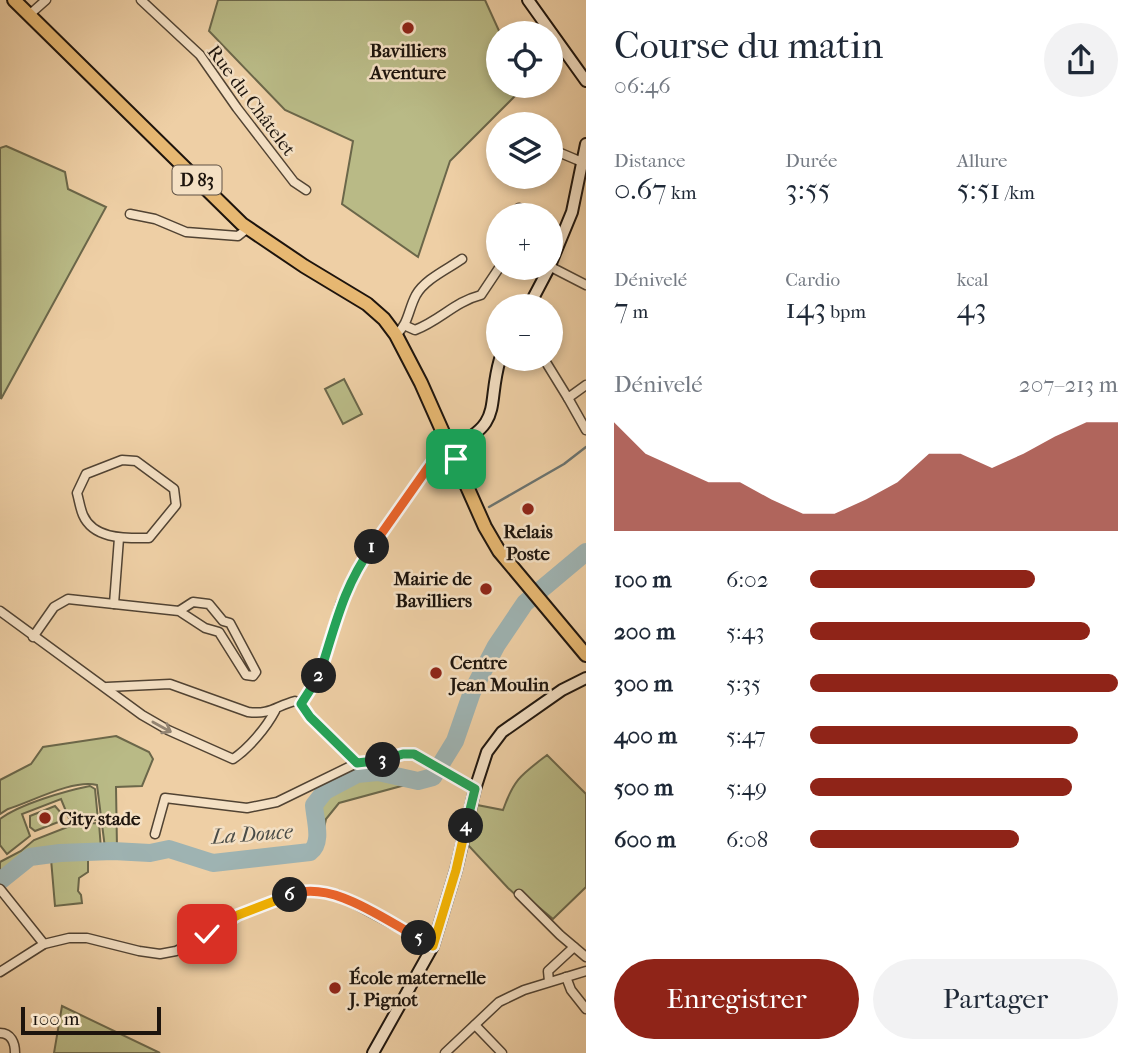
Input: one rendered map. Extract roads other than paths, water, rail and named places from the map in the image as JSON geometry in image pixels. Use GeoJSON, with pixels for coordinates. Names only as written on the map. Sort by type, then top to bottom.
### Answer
{"type":"FeatureCollection","features":[{"type":"Feature","properties":{"kind":"main road","name":"D 83"},"geometry":{"type":"LineString","coordinates":[[15,1],[248,228],[367,304],[384,319],[396,335],[451,447],[485,527],[499,551],[586,655]]}},
{"type":"Feature","properties":{"kind":"street"},"geometry":{"type":"LineString","coordinates":[[29,15],[46,0]]}},
{"type":"Feature","properties":{"kind":"street","name":"Rue du Châtelet"},"geometry":{"type":"LineString","coordinates":[[141,0],[200,55],[294,182],[306,190]]}},
{"type":"Feature","properties":{"kind":"street"},"geometry":{"type":"LineString","coordinates":[[528,0],[585,79]]}},
{"type":"Feature","properties":{"kind":"street"},"geometry":{"type":"LineString","coordinates":[[563,234],[572,212],[586,144]]}},
{"type":"Feature","properties":{"kind":"street"},"geometry":{"type":"LineString","coordinates":[[563,154],[582,162]]}},
{"type":"Feature","properties":{"kind":"street"},"geometry":{"type":"LineString","coordinates":[[130,214],[155,219],[186,232],[238,236],[248,228]]}},
{"type":"Feature","properties":{"kind":"street"},"geometry":{"type":"LineString","coordinates":[[396,335],[406,326],[416,294],[425,284],[462,259]]}},
{"type":"Feature","properties":{"kind":"street"},"geometry":{"type":"LineString","coordinates":[[563,273],[586,285]]}},
{"type":"Feature","properties":{"kind":"street"},"geometry":{"type":"LineString","coordinates":[[406,326],[415,330],[429,324],[464,300],[481,295],[491,280]]}},
{"type":"Feature","properties":{"kind":"street"},"geometry":{"type":"LineString","coordinates":[[301,704],[317,679],[341,603],[360,564],[434,459],[481,430],[491,415],[497,371]]}},
{"type":"Feature","properties":{"kind":"street"},"geometry":{"type":"LineString","coordinates":[[551,371],[586,430]]}},
{"type":"Feature","properties":{"kind":"street"},"geometry":{"type":"LineString","coordinates":[[568,398],[586,384]]}},
{"type":"Feature","properties":{"kind":"street"},"geometry":{"type":"LineString","coordinates":[[122,460],[136,461],[174,489],[176,505],[149,538],[119,538],[102,534],[83,517],[77,493],[86,474],[122,460]]}},
{"type":"Feature","properties":{"kind":"street"},"geometry":{"type":"LineString","coordinates":[[114,604],[119,538]]}},
{"type":"Feature","properties":{"kind":"street"},"geometry":{"type":"LineString","coordinates":[[33,637],[54,607],[68,599],[179,611],[205,628],[219,632],[246,675],[253,676],[256,672],[230,623],[223,621],[209,604],[193,602],[179,611]]}},
{"type":"Feature","properties":{"kind":"street"},"geometry":{"type":"LineString","coordinates":[[0,611],[142,715],[168,730],[233,759],[241,754],[270,721],[275,711]]}},
{"type":"Feature","properties":{"kind":"street"},"geometry":{"type":"LineString","coordinates":[[373,1053],[433,946],[487,752],[502,732],[562,690],[586,678]]}},
{"type":"Feature","properties":{"kind":"street"},"geometry":{"type":"LineString","coordinates":[[107,687],[170,684],[248,712],[259,713],[275,711],[295,701],[301,704],[310,717],[357,763]]}},
{"type":"Feature","properties":{"kind":"street"},"geometry":{"type":"LineString","coordinates":[[155,834],[165,798],[247,808],[277,802],[357,763],[381,761],[403,754],[414,754],[475,789]]}},
{"type":"Feature","properties":{"kind":"street"},"geometry":{"type":"LineString","coordinates":[[0,889],[44,944]]}},
{"type":"Feature","properties":{"kind":"street"},"geometry":{"type":"LineString","coordinates":[[0,972],[44,944],[69,938],[87,938],[160,954],[176,951],[238,915],[297,892],[315,891],[338,895],[433,946]]}},
{"type":"Feature","properties":{"kind":"street"},"geometry":{"type":"LineString","coordinates":[[519,894],[586,957]]}},
{"type":"Feature","properties":{"kind":"street"},"geometry":{"type":"LineString","coordinates":[[549,981],[548,971],[574,947]]}},
{"type":"Feature","properties":{"kind":"street"},"geometry":{"type":"LineString","coordinates":[[445,1053],[499,1002],[549,981],[586,971]]}},
{"type":"Feature","properties":{"kind":"street"},"geometry":{"type":"LineString","coordinates":[[566,977],[571,990],[586,1009]]}},
{"type":"Feature","properties":{"kind":"street"},"geometry":{"type":"LineString","coordinates":[[475,1025],[502,1053]]}},
{"type":"Feature","properties":{"kind":"street"},"geometry":{"type":"LineString","coordinates":[[0,1033],[10,1037],[15,1044],[15,1053]]}},
{"type":"Feature","properties":{"kind":"waterway"},"geometry":{"type":"LineString","coordinates":[[489,507],[564,464],[586,447]]}},
{"type":"Feature","properties":{"kind":"waterway","name":"La Douce"},"geometry":{"type":"LineString","coordinates":[[0,881],[30,857],[60,853],[150,853],[169,849],[213,863],[310,852],[317,837],[314,805],[325,791],[357,774],[378,772],[418,781],[433,777],[455,741],[472,692],[496,646],[525,603],[586,552]]}},
{"type":"Feature","properties":{"kind":"place","name":"Bavilliers Aventure"},"geometry":{"type":"Point","coordinates":[408,28]}},
{"type":"Feature","properties":{"kind":"place","name":"Relais Poste"},"geometry":{"type":"Point","coordinates":[528,509]}},
{"type":"Feature","properties":{"kind":"place","name":"Mairie de Bavilliers"},"geometry":{"type":"Point","coordinates":[486,589]}},
{"type":"Feature","properties":{"kind":"place","name":"Centre Jean Moulin"},"geometry":{"type":"Point","coordinates":[436,673]}},
{"type":"Feature","properties":{"kind":"place","name":"City stade"},"geometry":{"type":"Point","coordinates":[45,818]}},
{"type":"Feature","properties":{"kind":"place","name":"École maternelle J. Pignot"},"geometry":{"type":"Point","coordinates":[335,988]}}]}
